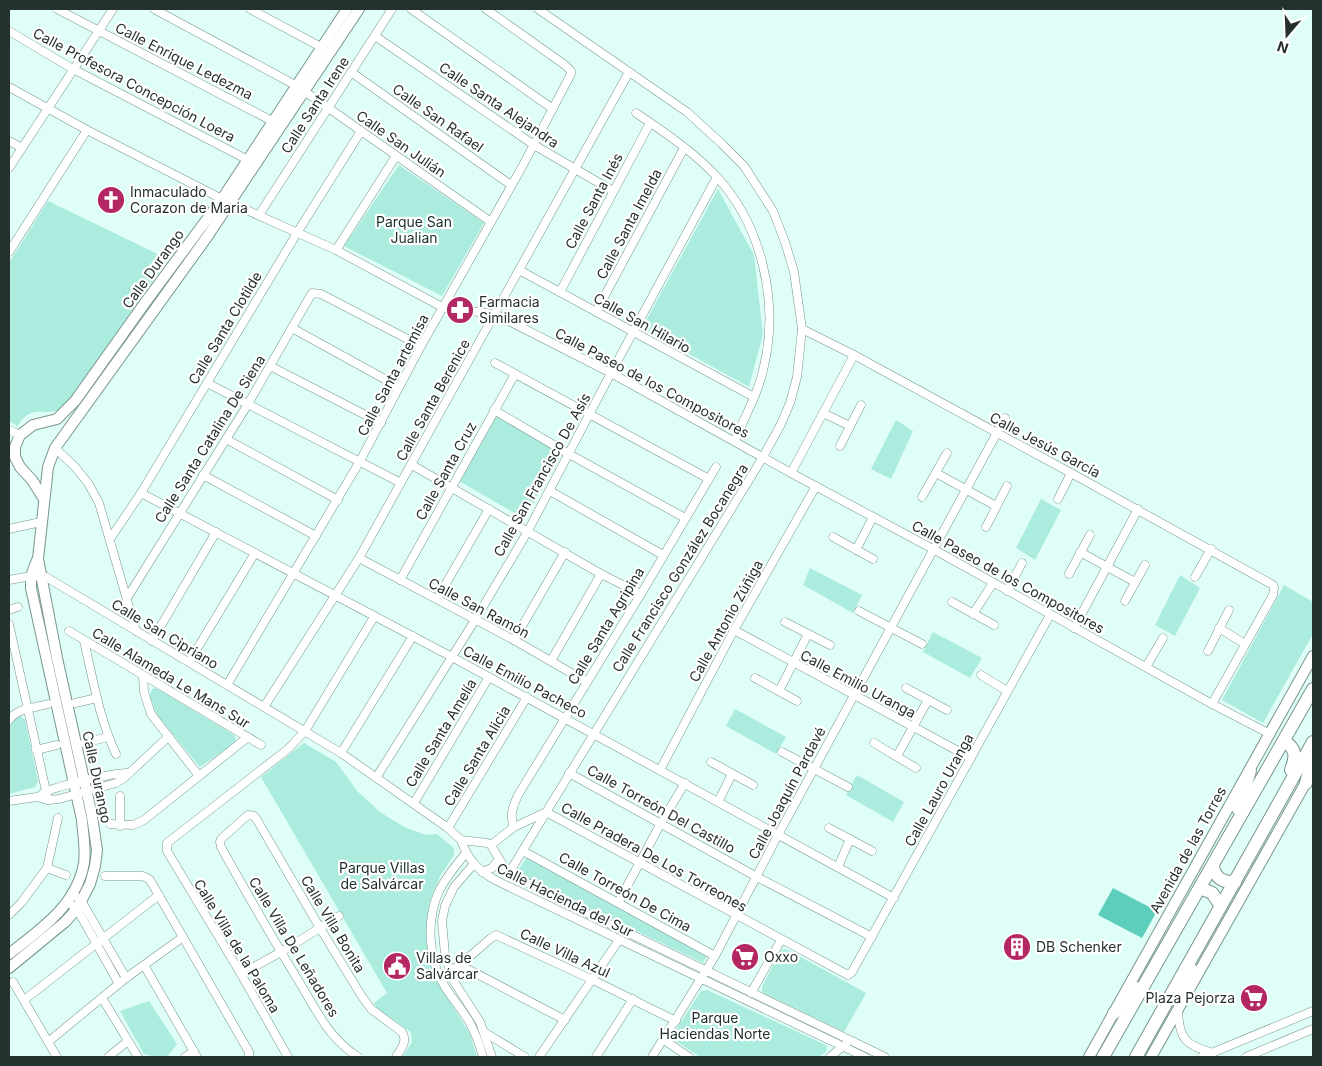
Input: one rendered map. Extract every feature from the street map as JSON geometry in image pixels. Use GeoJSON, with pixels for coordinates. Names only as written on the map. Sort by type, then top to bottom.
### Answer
{"type":"FeatureCollection","features":[{"type":"Feature","properties":{"kind":"highway","name":"Avenida de las Torres"},"geometry":{"type":"LineString","coordinates":[[1103,1057],[1313,689]]}},
{"type":"Feature","properties":{"kind":"highway"},"geometry":{"type":"LineString","coordinates":[[1276,808],[1296,756],[1293,747],[1284,741]]}},
{"type":"Feature","properties":{"kind":"highway"},"geometry":{"type":"LineString","coordinates":[[1136,1057],[1313,742]]}},
{"type":"Feature","properties":{"kind":"highway"},"geometry":{"type":"LineString","coordinates":[[1306,783],[1313,758]]}},
{"type":"Feature","properties":{"kind":"highway"},"geometry":{"type":"LineString","coordinates":[[1231,831],[1250,771]]}},
{"type":"Feature","properties":{"kind":"highway"},"geometry":{"type":"LineString","coordinates":[[1213,867],[1218,878],[1226,882],[1235,882]]}},
{"type":"Feature","properties":{"kind":"highway"},"geometry":{"type":"LineString","coordinates":[[1200,888],[1212,893],[1221,906]]}},
{"type":"Feature","properties":{"kind":"highway"},"geometry":{"type":"LineString","coordinates":[[1180,1005],[1195,950]]}},
{"type":"Feature","properties":{"kind":"highway"},"geometry":{"type":"LineString","coordinates":[[1114,1013],[1154,970]]}},
{"type":"Feature","properties":{"kind":"main road","name":"Calle Durango"},"geometry":{"type":"LineString","coordinates":[[9,968],[65,922],[79,906],[90,884],[97,850],[95,832],[81,786],[36,576],[47,476],[55,448],[226,201],[300,88],[321,47],[347,9]]}},
{"type":"Feature","properties":{"kind":"main road","name":"Calle Durango"},"geometry":{"type":"LineString","coordinates":[[63,415],[147,300],[226,201],[248,160],[274,122],[359,9]]}},
{"type":"Feature","properties":{"kind":"main road"},"geometry":{"type":"LineString","coordinates":[[44,499],[32,480],[20,467],[15,456],[15,447],[20,435],[33,425],[57,419],[63,415],[72,423]]}},
{"type":"Feature","properties":{"kind":"main road"},"geometry":{"type":"LineString","coordinates":[[32,480],[40,480],[47,476]]}},
{"type":"Feature","properties":{"kind":"main road","name":"Avenida de las Torres"},"geometry":{"type":"LineString","coordinates":[[1089,1057],[1313,656]]}},
{"type":"Feature","properties":{"kind":"main road"},"geometry":{"type":"LineString","coordinates":[[1151,1057],[1313,770]]}},
{"type":"Feature","properties":{"kind":"main road","name":"Calle Durango"},"geometry":{"type":"LineString","coordinates":[[9,954],[57,913],[71,898],[80,878],[84,862],[83,831],[75,794],[81,786]]}},
{"type":"Feature","properties":{"kind":"street","name":"Calle Enrique Ledezma"},"geometry":{"type":"LineString","coordinates":[[57,9],[274,122]]}},
{"type":"Feature","properties":{"kind":"street"},"geometry":{"type":"LineString","coordinates":[[9,168],[113,9]]}},
{"type":"Feature","properties":{"kind":"street","name":"Calle San Julián"},"geometry":{"type":"LineString","coordinates":[[154,9],[300,88],[491,222]]}},
{"type":"Feature","properties":{"kind":"street"},"geometry":{"type":"LineString","coordinates":[[250,9],[321,47]]}},
{"type":"Feature","properties":{"kind":"street","name":"Calle Santa Irene"},"geometry":{"type":"LineString","coordinates":[[259,215],[392,9]]}},
{"type":"Feature","properties":{"kind":"street"},"geometry":{"type":"LineString","coordinates":[[411,9],[552,109]]}},
{"type":"Feature","properties":{"kind":"street","name":"Calle Santa artemisa"},"geometry":{"type":"LineString","coordinates":[[226,685],[360,462],[421,346],[444,308],[569,79],[571,71],[486,9]]}},
{"type":"Feature","properties":{"kind":"street","name":"Calle Francisco González Bocanegra"},"geometry":{"type":"LineString","coordinates":[[509,873],[763,457],[781,424],[790,402],[796,377],[802,329],[794,272],[785,242],[773,211],[744,166],[687,112],[538,9]]}},
{"type":"Feature","properties":{"kind":"street","name":"Calle Profesora Concepción Loera"},"geometry":{"type":"LineString","coordinates":[[9,31],[73,69],[248,160]]}},
{"type":"Feature","properties":{"kind":"street","name":"Calle Santa Alejandra"},"geometry":{"type":"LineString","coordinates":[[375,36],[534,145],[612,191]]}},
{"type":"Feature","properties":{"kind":"street","name":"Calle San Rafael"},"geometry":{"type":"LineString","coordinates":[[351,72],[512,185]]}},
{"type":"Feature","properties":{"kind":"street","name":"Calle Santa Berenice"},"geometry":{"type":"LineString","coordinates":[[264,707],[359,558],[629,72]]}},
{"type":"Feature","properties":{"kind":"street","name":"Calle Paseo de los Compositores"},"geometry":{"type":"LineString","coordinates":[[9,87],[47,109],[226,201],[336,250],[444,308],[495,314],[611,373],[1146,668],[1270,734]]}},
{"type":"Feature","properties":{"kind":"street"},"geometry":{"type":"LineString","coordinates":[[636,113],[684,148],[717,177],[734,199],[748,224],[758,250],[769,298],[770,319],[766,358],[754,397],[734,440]]}},
{"type":"Feature","properties":{"kind":"street","name":"Calle Santa Inés"},"geometry":{"type":"LineString","coordinates":[[560,292],[612,191],[650,123]]}},
{"type":"Feature","properties":{"kind":"street"},"geometry":{"type":"LineString","coordinates":[[9,252],[87,130]]}},
{"type":"Feature","properties":{"kind":"street","name":"Calle Santa Clotilde"},"geometry":{"type":"LineString","coordinates":[[110,539],[141,494],[297,233],[361,131]]}},
{"type":"Feature","properties":{"kind":"street"},"geometry":{"type":"LineString","coordinates":[[9,141],[22,148]]}},
{"type":"Feature","properties":{"kind":"street","name":"Calle Santa Imelda"},"geometry":{"type":"LineString","coordinates":[[596,312],[684,148]]}},
{"type":"Feature","properties":{"kind":"street"},"geometry":{"type":"LineString","coordinates":[[336,250],[396,156]]}},
{"type":"Feature","properties":{"kind":"street","name":"Calle San Francisco De Asís"},"geometry":{"type":"LineString","coordinates":[[376,778],[475,620],[528,531],[717,177]]}},
{"type":"Feature","properties":{"kind":"street","name":"Calle San Hilario"},"geometry":{"type":"LineString","coordinates":[[519,270],[754,397]]}},
{"type":"Feature","properties":{"kind":"street","name":"Calle Santa Catalina De Siena"},"geometry":{"type":"LineString","coordinates":[[127,598],[248,404],[310,295],[314,292],[321,294],[421,346]]}},
{"type":"Feature","properties":{"kind":"street"},"geometry":{"type":"LineString","coordinates":[[292,328],[400,387]]}},
{"type":"Feature","properties":{"kind":"street","name":"Calle Jesús García"},"geometry":{"type":"LineString","coordinates":[[802,329],[1270,582],[1274,586],[1273,595],[1244,644]]}},
{"type":"Feature","properties":{"kind":"street"},"geometry":{"type":"LineString","coordinates":[[791,473],[854,356]]}},
{"type":"Feature","properties":{"kind":"street"},"geometry":{"type":"LineString","coordinates":[[495,363],[709,479]]}},
{"type":"Feature","properties":{"kind":"street"},"geometry":{"type":"LineString","coordinates":[[270,366],[381,423]]}},
{"type":"Feature","properties":{"kind":"street","name":"Calle Santa Cruz"},"geometry":{"type":"LineString","coordinates":[[400,580],[514,374]]}},
{"type":"Feature","properties":{"kind":"street"},"geometry":{"type":"LineString","coordinates":[[207,383],[401,483]]}},
{"type":"Feature","properties":{"kind":"street"},"geometry":{"type":"LineString","coordinates":[[840,446],[861,405]]}},
{"type":"Feature","properties":{"kind":"street"},"geometry":{"type":"LineString","coordinates":[[494,410],[685,518]]}},
{"type":"Feature","properties":{"kind":"street"},"geometry":{"type":"LineString","coordinates":[[823,413],[850,426]]}},
{"type":"Feature","properties":{"kind":"street","name":"Calle Joaquín Pardavé"},"geometry":{"type":"LineString","coordinates":[[652,1057],[707,971],[778,835],[1005,418]]}},
{"type":"Feature","properties":{"kind":"street"},"geometry":{"type":"LineString","coordinates":[[9,430],[20,435]]}},
{"type":"Feature","properties":{"kind":"street"},"geometry":{"type":"LineString","coordinates":[[226,439],[338,500]]}},
{"type":"Feature","properties":{"kind":"street"},"geometry":{"type":"LineString","coordinates":[[55,448],[75,467],[88,483],[99,503],[136,631]]}},
{"type":"Feature","properties":{"kind":"street"},"geometry":{"type":"LineString","coordinates":[[922,497],[946,452]]}},
{"type":"Feature","properties":{"kind":"street"},"geometry":{"type":"LineString","coordinates":[[412,465],[601,574],[641,594]]}},
{"type":"Feature","properties":{"kind":"street","name":"Calle Santa Agripina"},"geometry":{"type":"LineString","coordinates":[[514,827],[511,819],[518,795],[716,467]]}},
{"type":"Feature","properties":{"kind":"street"},"geometry":{"type":"LineString","coordinates":[[936,473],[996,506]]}},
{"type":"Feature","properties":{"kind":"street"},"geometry":{"type":"LineString","coordinates":[[1058,499],[1071,473]]}},
{"type":"Feature","properties":{"kind":"street"},"geometry":{"type":"LineString","coordinates":[[203,476],[316,536]]}},
{"type":"Feature","properties":{"kind":"street","name":"Calle Antonio Zúñiga"},"geometry":{"type":"LineString","coordinates":[[660,770],[734,630],[816,486]]}},
{"type":"Feature","properties":{"kind":"street"},"geometry":{"type":"LineString","coordinates":[[986,527],[1007,486]]}},
{"type":"Feature","properties":{"kind":"street"},"geometry":{"type":"LineString","coordinates":[[550,491],[663,555]]}},
{"type":"Feature","properties":{"kind":"street","name":"Calle Emilio Pacheco"},"geometry":{"type":"LineString","coordinates":[[141,494],[255,552],[527,697],[894,898]]}},
{"type":"Feature","properties":{"kind":"street"},"geometry":{"type":"LineString","coordinates":[[437,599],[489,508]]}},
{"type":"Feature","properties":{"kind":"street"},"geometry":{"type":"LineString","coordinates":[[1074,628],[1138,510]]}},
{"type":"Feature","properties":{"kind":"street"},"geometry":{"type":"LineString","coordinates":[[856,550],[873,517]]}},
{"type":"Feature","properties":{"kind":"street"},"geometry":{"type":"LineString","coordinates":[[9,529],[41,522]]}},
{"type":"Feature","properties":{"kind":"street"},"geometry":{"type":"LineString","coordinates":[[152,641],[216,532]]}},
{"type":"Feature","properties":{"kind":"street"},"geometry":{"type":"LineString","coordinates":[[1069,574],[1090,535]]}},
{"type":"Feature","properties":{"kind":"street"},"geometry":{"type":"LineString","coordinates":[[833,537],[873,559]]}},
{"type":"Feature","properties":{"kind":"street"},"geometry":{"type":"LineString","coordinates":[[1195,577],[1211,549]]}},
{"type":"Feature","properties":{"kind":"street"},"geometry":{"type":"LineString","coordinates":[[189,662],[255,552]]}},
{"type":"Feature","properties":{"kind":"street"},"geometry":{"type":"LineString","coordinates":[[514,640],[565,552]]}},
{"type":"Feature","properties":{"kind":"street"},"geometry":{"type":"LineString","coordinates":[[1080,552],[1135,582]]}},
{"type":"Feature","properties":{"kind":"street","name":"Calle San Ramón"},"geometry":{"type":"LineString","coordinates":[[359,558],[514,640],[587,682]]}},
{"type":"Feature","properties":{"kind":"street"},"geometry":{"type":"LineString","coordinates":[[1007,591],[1022,563]]}},
{"type":"Feature","properties":{"kind":"street"},"geometry":{"type":"LineString","coordinates":[[1125,601],[1145,565]]}},
{"type":"Feature","properties":{"kind":"street"},"geometry":{"type":"LineString","coordinates":[[551,661],[601,574]]}},
{"type":"Feature","properties":{"kind":"street"},"geometry":{"type":"LineString","coordinates":[[9,580],[36,576]]}},
{"type":"Feature","properties":{"kind":"street","name":"Calle San Cipriano"},"geometry":{"type":"LineString","coordinates":[[36,576],[51,580],[305,730],[414,803],[461,840]]}},
{"type":"Feature","properties":{"kind":"street"},"geometry":{"type":"LineString","coordinates":[[973,614],[993,583]]}},
{"type":"Feature","properties":{"kind":"street"},"geometry":{"type":"LineString","coordinates":[[952,602],[994,625]]}},
{"type":"Feature","properties":{"kind":"street"},"geometry":{"type":"LineString","coordinates":[[9,610],[18,607]]}},
{"type":"Feature","properties":{"kind":"street"},"geometry":{"type":"LineString","coordinates":[[1208,650],[1229,610]]}},
{"type":"Feature","properties":{"kind":"street"},"geometry":{"type":"LineString","coordinates":[[859,611],[922,644]]}},
{"type":"Feature","properties":{"kind":"street","name":"Calle Lauro Uranga"},"geometry":{"type":"LineString","coordinates":[[848,976],[894,898],[1050,615]]}},
{"type":"Feature","properties":{"kind":"street"},"geometry":{"type":"LineString","coordinates":[[305,730],[374,617]]}},
{"type":"Feature","properties":{"kind":"street"},"geometry":{"type":"LineString","coordinates":[[786,622],[830,644]]}},
{"type":"Feature","properties":{"kind":"street"},"geometry":{"type":"LineString","coordinates":[[9,624],[12,659],[28,709],[48,800]]}},
{"type":"Feature","properties":{"kind":"street"},"geometry":{"type":"LineString","coordinates":[[1212,704],[1244,644],[1219,628]]}},
{"type":"Feature","properties":{"kind":"street","name":"Calle Emilio Uranga"},"geometry":{"type":"LineString","coordinates":[[734,630],[854,697],[971,758]]}},
{"type":"Feature","properties":{"kind":"street","name":"Calle Alameda Le Mans Sur"},"geometry":{"type":"LineString","coordinates":[[69,631],[261,745]]}},
{"type":"Feature","properties":{"kind":"street"},"geometry":{"type":"LineString","coordinates":[[779,691],[808,634]]}},
{"type":"Feature","properties":{"kind":"street"},"geometry":{"type":"LineString","coordinates":[[341,753],[413,636]]}},
{"type":"Feature","properties":{"kind":"street"},"geometry":{"type":"LineString","coordinates":[[1146,668],[1163,638]]}},
{"type":"Feature","properties":{"kind":"street"},"geometry":{"type":"LineString","coordinates":[[84,641],[108,737],[116,754]]}},
{"type":"Feature","properties":{"kind":"street"},"geometry":{"type":"LineString","coordinates":[[981,675],[1008,691]]}},
{"type":"Feature","properties":{"kind":"street"},"geometry":{"type":"LineString","coordinates":[[143,676],[144,692],[149,709],[168,737],[199,776]]}},
{"type":"Feature","properties":{"kind":"street","name":"Calle Santa Amelía"},"geometry":{"type":"LineString","coordinates":[[414,803],[489,677]]}},
{"type":"Feature","properties":{"kind":"street"},"geometry":{"type":"LineString","coordinates":[[755,678],[797,701]]}},
{"type":"Feature","properties":{"kind":"street"},"geometry":{"type":"LineString","coordinates":[[906,688],[947,710]]}},
{"type":"Feature","properties":{"kind":"street","name":"Calle Santa Alicia"},"geometry":{"type":"LineString","coordinates":[[448,828],[527,697]]}},
{"type":"Feature","properties":{"kind":"street"},"geometry":{"type":"LineString","coordinates":[[75,703],[97,698]]}},
{"type":"Feature","properties":{"kind":"street"},"geometry":{"type":"LineString","coordinates":[[898,756],[928,700]]}},
{"type":"Feature","properties":{"kind":"street"},"geometry":{"type":"LineString","coordinates":[[9,720],[12,715],[48,704]]}},
{"type":"Feature","properties":{"kind":"street","name":"Calle Villa de la Paloma"},"geometry":{"type":"LineString","coordinates":[[288,1057],[241,974],[167,851],[166,846],[167,843],[288,749],[305,730]]}},
{"type":"Feature","properties":{"kind":"street"},"geometry":{"type":"LineString","coordinates":[[84,743],[108,737]]}},
{"type":"Feature","properties":{"kind":"street"},"geometry":{"type":"LineString","coordinates":[[37,797],[46,791],[81,786],[108,786],[121,780],[168,737]]}},
{"type":"Feature","properties":{"kind":"street"},"geometry":{"type":"LineString","coordinates":[[110,824],[120,826],[133,825],[144,820],[248,737]]}},
{"type":"Feature","properties":{"kind":"street"},"geometry":{"type":"LineString","coordinates":[[874,743],[916,768]]}},
{"type":"Feature","properties":{"kind":"street"},"geometry":{"type":"LineString","coordinates":[[36,750],[57,744]]}},
{"type":"Feature","properties":{"kind":"street"},"geometry":{"type":"LineString","coordinates":[[782,752],[848,787]]}},
{"type":"Feature","properties":{"kind":"street"},"geometry":{"type":"LineString","coordinates":[[711,762],[753,786]]}},
{"type":"Feature","properties":{"kind":"street"},"geometry":{"type":"LineString","coordinates":[[81,786],[116,773],[129,773]]}},
{"type":"Feature","properties":{"kind":"street","name":"Calle Torreón Del Castillo"},"geometry":{"type":"LineString","coordinates":[[570,773],[872,937]]}},
{"type":"Feature","properties":{"kind":"street"},"geometry":{"type":"LineString","coordinates":[[718,802],[732,774]]}},
{"type":"Feature","properties":{"kind":"street"},"geometry":{"type":"LineString","coordinates":[[105,777],[108,786]]}},
{"type":"Feature","properties":{"kind":"street"},"geometry":{"type":"LineString","coordinates":[[618,902],[685,783]]}},
{"type":"Feature","properties":{"kind":"street"},"geometry":{"type":"LineString","coordinates":[[9,801],[37,797],[48,800],[75,794]]}},
{"type":"Feature","properties":{"kind":"street"},"geometry":{"type":"LineString","coordinates":[[120,796],[120,826]]}},
{"type":"Feature","properties":{"kind":"street","name":"Calle Pradera De Los Torreones"},"geometry":{"type":"LineString","coordinates":[[491,845],[514,827],[546,812],[848,976]]}},
{"type":"Feature","properties":{"kind":"street","name":"Calle Villa Bonita"},"geometry":{"type":"LineString","coordinates":[[220,842],[245,817],[251,814],[257,820],[320,928],[371,1009],[402,1032],[405,1037],[405,1042],[396,1057]]}},
{"type":"Feature","properties":{"kind":"street"},"geometry":{"type":"LineString","coordinates":[[9,915],[21,903],[46,868],[58,818]]}},
{"type":"Feature","properties":{"kind":"street"},"geometry":{"type":"LineString","coordinates":[[829,828],[872,851]]}},
{"type":"Feature","properties":{"kind":"street"},"geometry":{"type":"LineString","coordinates":[[838,867],[850,839]]}},
{"type":"Feature","properties":{"kind":"street","name":"Calle Hacienda del Sur"},"geometry":{"type":"LineString","coordinates":[[866,1057],[702,980],[482,872],[466,853],[461,840],[491,845],[509,873],[560,900],[885,1057]]}},
{"type":"Feature","properties":{"kind":"street","name":"Calle Villa De Leñadores"},"geometry":{"type":"LineString","coordinates":[[220,842],[221,847],[281,952],[331,1034],[344,1048],[358,1057]]}},
{"type":"Feature","properties":{"kind":"street","name":"Calle Torreón De Cima"},"geometry":{"type":"LineString","coordinates":[[523,851],[715,956]]}},
{"type":"Feature","properties":{"kind":"street"},"geometry":{"type":"LineString","coordinates":[[466,853],[438,893],[432,917],[431,934],[433,956],[438,974],[444,986],[472,1026],[483,1057]]}},
{"type":"Feature","properties":{"kind":"street"},"geometry":{"type":"LineString","coordinates":[[482,872],[492,868],[499,860]]}},
{"type":"Feature","properties":{"kind":"street"},"geometry":{"type":"LineString","coordinates":[[474,864],[454,887],[445,906],[442,921],[444,955],[453,980],[477,1016],[492,1057]]}},
{"type":"Feature","properties":{"kind":"street"},"geometry":{"type":"LineString","coordinates":[[46,868],[66,875]]}},
{"type":"Feature","properties":{"kind":"street"},"geometry":{"type":"LineString","coordinates":[[105,876],[147,877],[249,1052],[249,1057]]}},
{"type":"Feature","properties":{"kind":"street"},"geometry":{"type":"LineString","coordinates":[[24,1000],[159,895]]}},
{"type":"Feature","properties":{"kind":"street"},"geometry":{"type":"LineString","coordinates":[[71,898],[103,938],[126,978]]}},
{"type":"Feature","properties":{"kind":"street"},"geometry":{"type":"LineString","coordinates":[[79,906],[96,944],[119,984]]}},
{"type":"Feature","properties":{"kind":"street"},"geometry":{"type":"LineString","coordinates":[[241,974],[339,916]]}},
{"type":"Feature","properties":{"kind":"street","name":"Calle Villa Azul"},"geometry":{"type":"LineString","coordinates":[[449,971],[460,965],[496,935],[676,1021]]}},
{"type":"Feature","properties":{"kind":"street"},"geometry":{"type":"LineString","coordinates":[[48,1042],[126,978],[183,937]]}},
{"type":"Feature","properties":{"kind":"street"},"geometry":{"type":"LineString","coordinates":[[539,1057],[619,940]]}},
{"type":"Feature","properties":{"kind":"street"},"geometry":{"type":"LineString","coordinates":[[752,993],[781,940]]}},
{"type":"Feature","properties":{"kind":"street"},"geometry":{"type":"LineString","coordinates":[[144,965],[195,1054],[185,1057]]}},
{"type":"Feature","properties":{"kind":"street"},"geometry":{"type":"LineString","coordinates":[[460,965],[565,1020]]}},
{"type":"Feature","properties":{"kind":"street"},"geometry":{"type":"LineString","coordinates":[[13,982],[57,1057]]}},
{"type":"Feature","properties":{"kind":"street"},"geometry":{"type":"LineString","coordinates":[[102,998],[138,1057]]}},
{"type":"Feature","properties":{"kind":"street"},"geometry":{"type":"LineString","coordinates":[[596,1057],[633,999]]}},
{"type":"Feature","properties":{"kind":"street"},"geometry":{"type":"LineString","coordinates":[[1180,1005],[1179,1025],[1184,1040],[1198,1049],[1213,1053]]}},
{"type":"Feature","properties":{"kind":"street"},"geometry":{"type":"LineString","coordinates":[[1202,1057],[1313,1011]]}},
{"type":"Feature","properties":{"kind":"street"},"geometry":{"type":"LineString","coordinates":[[472,1026],[525,1057]]}},
{"type":"Feature","properties":{"kind":"street"},"geometry":{"type":"LineString","coordinates":[[1250,1056],[1313,1028]]}},
{"type":"Feature","properties":{"kind":"street"},"geometry":{"type":"LineString","coordinates":[[664,1040],[688,1057]]}},
{"type":"Feature","properties":{"kind":"street"},"geometry":{"type":"LineString","coordinates":[[830,1057],[851,1040]]}},
{"type":"Feature","properties":{"kind":"street"},"geometry":{"type":"LineString","coordinates":[[108,1057],[128,1042]]}},
{"type":"Feature","properties":{"kind":"green space","name":"Parque San Jualian"},"geometry":{"type":"Polygon","coordinates":[[[399,165],[484,223],[442,296],[344,246],[399,165]]]}},
{"type":"Feature","properties":{"kind":"green space"},"geometry":{"type":"Polygon","coordinates":[[[718,189],[754,255],[763,334],[749,387],[642,328],[718,189]]]}},
{"type":"Feature","properties":{"kind":"green space"},"geometry":{"type":"Polygon","coordinates":[[[48,201],[168,259],[66,406],[50,412],[33,412],[17,426],[9,421],[9,263],[48,201]]]}},
{"type":"Feature","properties":{"kind":"green space"},"geometry":{"type":"Polygon","coordinates":[[[496,416],[562,453],[525,519],[459,481],[496,416]]]}},
{"type":"Feature","properties":{"kind":"green space"},"geometry":{"type":"Polygon","coordinates":[[[896,420],[913,431],[891,479],[871,469],[896,420]]]}},
{"type":"Feature","properties":{"kind":"green space"},"geometry":{"type":"Polygon","coordinates":[[[1041,499],[1061,510],[1035,560],[1016,548],[1041,499]]]}},
{"type":"Feature","properties":{"kind":"green space"},"geometry":{"type":"Polygon","coordinates":[[[810,568],[862,595],[853,613],[803,585],[810,568]]]}},
{"type":"Feature","properties":{"kind":"green space"},"geometry":{"type":"Polygon","coordinates":[[[1180,575],[1200,588],[1175,636],[1155,625],[1180,575]]]}},
{"type":"Feature","properties":{"kind":"green space"},"geometry":{"type":"Polygon","coordinates":[[[1284,585],[1313,602],[1313,634],[1263,723],[1222,700],[1284,585]]]}},
{"type":"Feature","properties":{"kind":"green space"},"geometry":{"type":"Polygon","coordinates":[[[933,632],[982,658],[970,678],[923,652],[933,632]]]}},
{"type":"Feature","properties":{"kind":"green space"},"geometry":{"type":"Polygon","coordinates":[[[153,688],[158,689],[234,735],[235,743],[200,767],[157,715],[149,696],[153,688]]]}},
{"type":"Feature","properties":{"kind":"green space"},"geometry":{"type":"Polygon","coordinates":[[[735,709],[786,737],[776,754],[726,726],[735,709]]]}},
{"type":"Feature","properties":{"kind":"green space"},"geometry":{"type":"Polygon","coordinates":[[[15,715],[21,716],[25,720],[38,781],[35,787],[9,794],[9,724],[15,715]]]}},
{"type":"Feature","properties":{"kind":"green space","name":"Parque Villas de Salvárcar"},"geometry":{"type":"Polygon","coordinates":[[[304,743],[336,762],[358,792],[380,812],[404,827],[426,835],[437,834],[454,848],[454,855],[440,876],[429,904],[426,933],[428,958],[436,979],[470,1034],[477,1057],[402,1057],[412,1042],[411,1032],[376,1008],[374,1003],[387,993],[261,777],[304,743]]]}},
{"type":"Feature","properties":{"kind":"green space"},"geometry":{"type":"Polygon","coordinates":[[[857,775],[904,802],[893,822],[846,795],[857,775]]]}},
{"type":"Feature","properties":{"kind":"green space"},"geometry":{"type":"Polygon","coordinates":[[[527,857],[707,956],[703,963],[516,873],[527,857]]]}},
{"type":"Feature","properties":{"kind":"green space"},"geometry":{"type":"Polygon","coordinates":[[[786,949],[866,993],[844,1032],[762,992],[762,987],[781,950],[786,949]]]}},
{"type":"Feature","properties":{"kind":"green space","name":"Parque Haciendas Norte"},"geometry":{"type":"Polygon","coordinates":[[[707,990],[826,1045],[826,1052],[819,1057],[700,1057],[673,1039],[673,1034],[701,991],[707,990]]]}},
{"type":"Feature","properties":{"kind":"green space"},"geometry":{"type":"Polygon","coordinates":[[[149,1001],[177,1044],[167,1057],[144,1054],[120,1011],[149,1001]]]}},
{"type":"Feature","properties":{"kind":"shaded area"},"geometry":{"type":"Polygon","coordinates":[[[1113,888],[1157,911],[1142,938],[1098,915],[1113,888]]]}},
{"type":"Feature","properties":{"kind":"place","name":"Inmaculado Corazon de Maria"},"geometry":{"type":"Point","coordinates":[111,200]}},
{"type":"Feature","properties":{"kind":"place","name":"Farmacia Similares"},"geometry":{"type":"Point","coordinates":[460,310]}},
{"type":"Feature","properties":{"kind":"place","name":"DB Schenker"},"geometry":{"type":"Point","coordinates":[1017,947]}},
{"type":"Feature","properties":{"kind":"place","name":"Oxxo"},"geometry":{"type":"Point","coordinates":[745,957]}},
{"type":"Feature","properties":{"kind":"place","name":"Villas de Salvárcar"},"geometry":{"type":"Point","coordinates":[397,966]}},
{"type":"Feature","properties":{"kind":"place","name":"Plaza Pejorza"},"geometry":{"type":"Point","coordinates":[1254,998]}}]}
